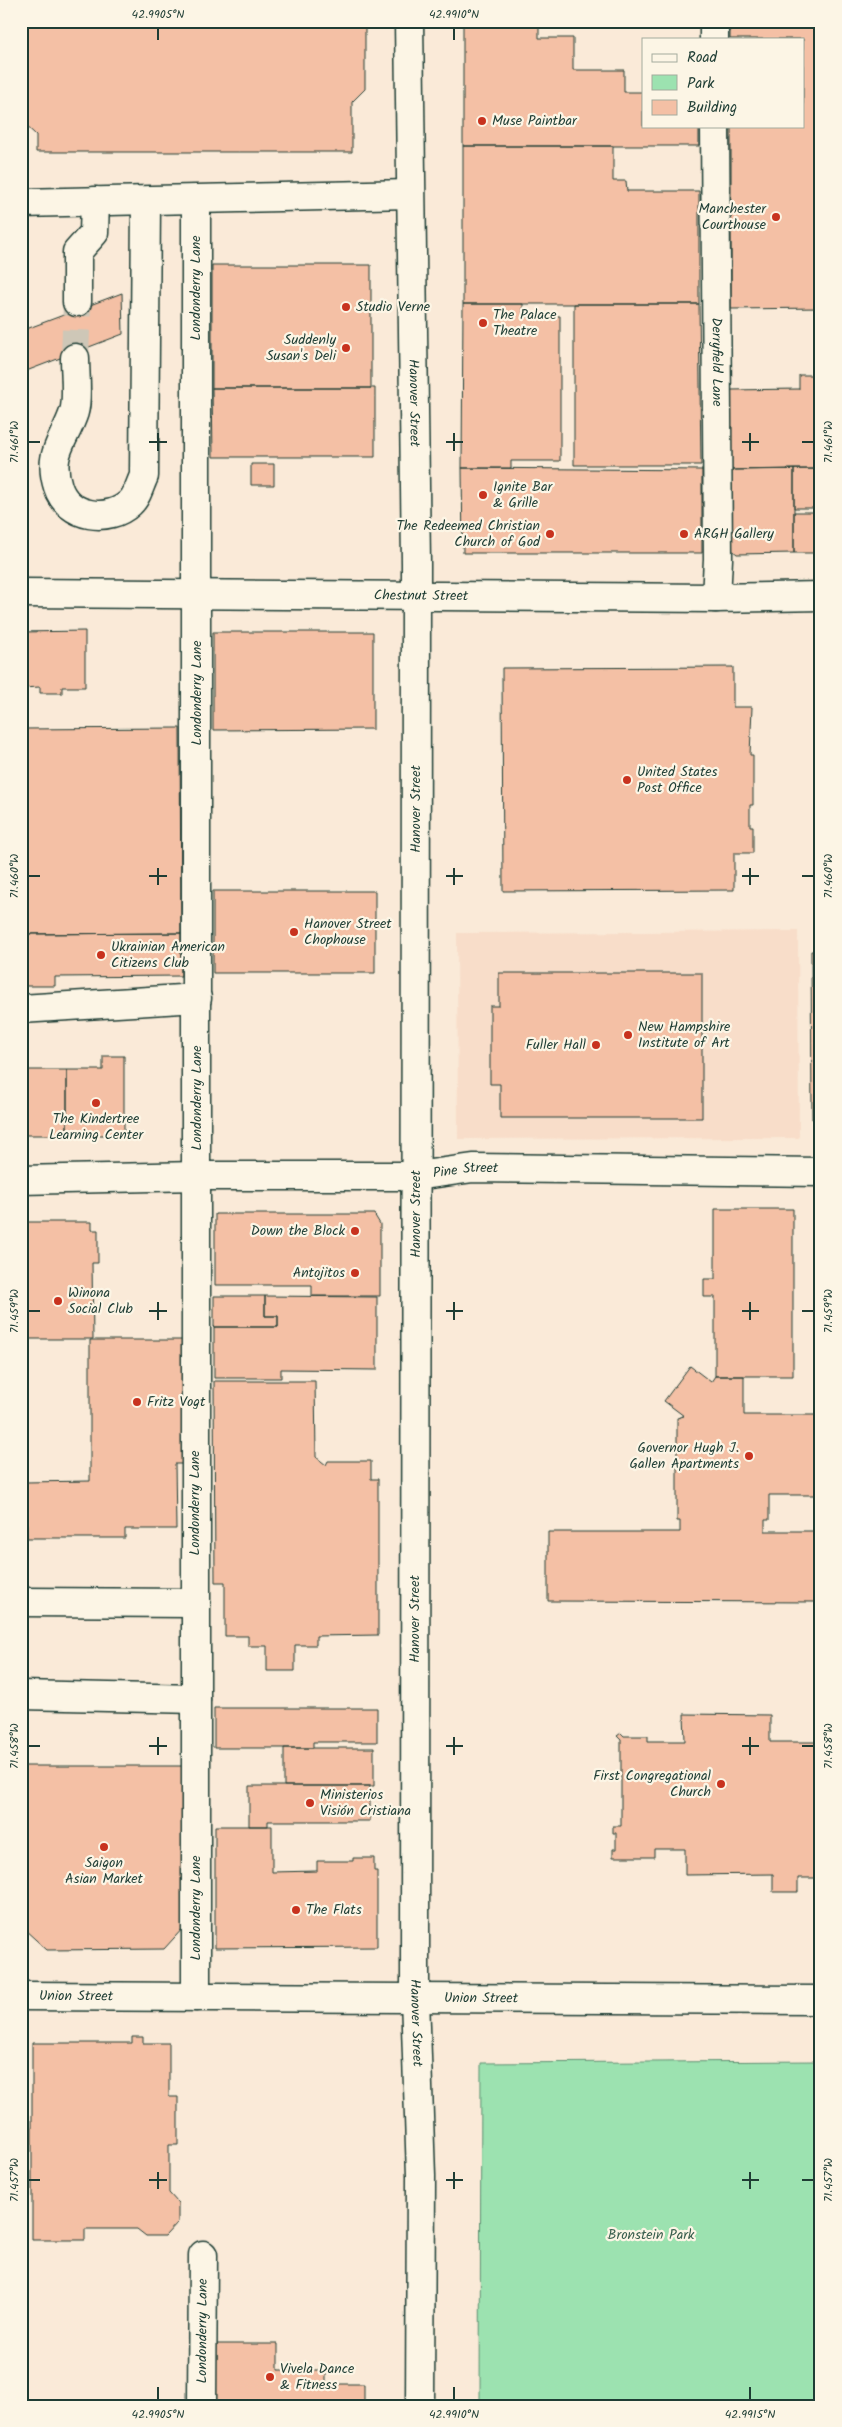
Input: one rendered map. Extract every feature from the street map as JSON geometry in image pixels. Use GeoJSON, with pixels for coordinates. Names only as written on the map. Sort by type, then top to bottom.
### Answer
{"type":"FeatureCollection","features":[{"type":"Feature","properties":{"kind":"street","name":"Hanover Street"},"geometry":{"type":"LineString","coordinates":[[409,21],[416,596],[415,1997],[420,2094],[420,2406]]}},
{"type":"Feature","properties":{"kind":"street"},"geometry":{"type":"LineString","coordinates":[[714,21],[714,38]]}},
{"type":"Feature","properties":{"kind":"street","name":"Derryfield Lane"},"geometry":{"type":"LineString","coordinates":[[715,128],[718,559],[716,598]]}},
{"type":"Feature","properties":{"kind":"street"},"geometry":{"type":"LineString","coordinates":[[21,202],[196,200],[410,194]]}},
{"type":"Feature","properties":{"kind":"street","name":"Londonderry Lane"},"geometry":{"type":"LineString","coordinates":[[196,200],[196,1996]]}},
{"type":"Feature","properties":{"kind":"street"},"geometry":{"type":"LineString","coordinates":[[76,302],[77,252],[94,233],[96,201]]}},
{"type":"Feature","properties":{"kind":"street"},"geometry":{"type":"LineString","coordinates":[[75,358],[75,410],[53,460],[59,489],[69,504],[90,516],[112,515],[132,502],[144,476],[146,201]]}},
{"type":"Feature","properties":{"kind":"street","name":"Chestnut Street"},"geometry":{"type":"LineString","coordinates":[[21,593],[716,598],[821,596]]}},
{"type":"Feature","properties":{"kind":"street"},"geometry":{"type":"LineString","coordinates":[[21,1009],[197,998]]}},
{"type":"Feature","properties":{"kind":"street","name":"Pine Street"},"geometry":{"type":"LineString","coordinates":[[21,1180],[196,1176],[416,1176],[473,1168],[821,1172]]}},
{"type":"Feature","properties":{"kind":"street"},"geometry":{"type":"LineString","coordinates":[[21,1602],[195,1603]]}},
{"type":"Feature","properties":{"kind":"street"},"geometry":{"type":"LineString","coordinates":[[21,1695],[196,1699]]}},
{"type":"Feature","properties":{"kind":"street","name":"Union Street"},"geometry":{"type":"LineString","coordinates":[[21,1996],[821,2000]]}},
{"type":"Feature","properties":{"kind":"street","name":"Londonderry Lane"},"geometry":{"type":"LineString","coordinates":[[202,2406],[203,2255]]}},
{"type":"Feature","properties":{"kind":"shaded area","name":"New Hampshire Institute of Art"},"geometry":{"type":"Polygon","coordinates":[[[798,931],[799,1138],[458,1139],[457,933],[798,931]]]}},
{"type":"Feature","properties":{"kind":"green space","name":"Bronstein Park"},"geometry":{"type":"Polygon","coordinates":[[[821,2061],[821,2406],[480,2406],[481,2063],[821,2061]]]}},
{"type":"Feature","properties":{"kind":"building"},"geometry":{"type":"Polygon","coordinates":[[[22,21],[365,21],[365,89],[352,102],[352,152],[36,152],[36,135],[21,121],[22,103],[29,95],[22,88],[22,21]]]}},
{"type":"Feature","properties":{"kind":"building"},"geometry":{"type":"Polygon","coordinates":[[[463,21],[555,21],[555,24],[539,24],[539,38],[573,38],[573,70],[624,70],[624,92],[642,92],[642,128],[699,128],[699,146],[463,146],[463,21]]]}},
{"type":"Feature","properties":{"kind":"building","name":"Manchester Courthouse"},"geometry":{"type":"Polygon","coordinates":[[[730,21],[821,21],[821,308],[731,309],[731,128],[804,128],[804,38],[730,38],[730,21]]]}},
{"type":"Feature","properties":{"kind":"building"},"geometry":{"type":"Polygon","coordinates":[[[463,146],[613,146],[613,181],[626,181],[627,191],[699,191],[699,304],[463,304],[463,146]]]}},
{"type":"Feature","properties":{"kind":"building"},"geometry":{"type":"Polygon","coordinates":[[[212,265],[371,265],[371,388],[212,388],[212,265]]]}},
{"type":"Feature","properties":{"kind":"building"},"geometry":{"type":"Polygon","coordinates":[[[122,293],[123,334],[21,373],[21,331],[122,293]]]}},
{"type":"Feature","properties":{"kind":"building"},"geometry":{"type":"Polygon","coordinates":[[[463,304],[523,304],[523,316],[560,316],[560,461],[511,461],[511,468],[462,468],[463,304]]]}},
{"type":"Feature","properties":{"kind":"building"},"geometry":{"type":"Polygon","coordinates":[[[574,304],[699,304],[701,465],[574,465],[574,304]]]}},
{"type":"Feature","properties":{"kind":"building"},"geometry":{"type":"Polygon","coordinates":[[[799,375],[821,375],[821,469],[731,470],[731,390],[799,389],[799,375]]]}},
{"type":"Feature","properties":{"kind":"building"},"geometry":{"type":"Polygon","coordinates":[[[212,388],[375,388],[375,457],[213,457],[212,388]]]}},
{"type":"Feature","properties":{"kind":"building"},"geometry":{"type":"Polygon","coordinates":[[[251,464],[274,464],[274,485],[251,485],[251,464]]]}},
{"type":"Feature","properties":{"kind":"building"},"geometry":{"type":"Polygon","coordinates":[[[462,468],[702,470],[702,553],[463,553],[462,468]]]}},
{"type":"Feature","properties":{"kind":"building"},"geometry":{"type":"Polygon","coordinates":[[[794,469],[821,469],[821,508],[794,508],[794,469]]]}},
{"type":"Feature","properties":{"kind":"building"},"geometry":{"type":"Polygon","coordinates":[[[794,469],[794,553],[737,554],[732,550],[731,470],[794,469]]]}},
{"type":"Feature","properties":{"kind":"building"},"geometry":{"type":"Polygon","coordinates":[[[794,512],[821,512],[821,553],[794,553],[794,512]]]}},
{"type":"Feature","properties":{"kind":"building"},"geometry":{"type":"Polygon","coordinates":[[[85,631],[85,687],[62,687],[62,693],[40,693],[40,687],[21,688],[21,632],[85,631]]]}},
{"type":"Feature","properties":{"kind":"building"},"geometry":{"type":"Polygon","coordinates":[[[213,632],[373,632],[373,729],[213,730],[213,632]]]}},
{"type":"Feature","properties":{"kind":"building","name":"United States Post Office"},"geometry":{"type":"Polygon","coordinates":[[[733,667],[733,707],[752,707],[750,755],[753,755],[753,805],[750,805],[750,826],[753,826],[753,853],[734,853],[734,890],[503,891],[502,668],[733,667]]]}},
{"type":"Feature","properties":{"kind":"building"},"geometry":{"type":"Polygon","coordinates":[[[180,728],[181,933],[21,934],[21,729],[180,728]]]}},
{"type":"Feature","properties":{"kind":"building","name":"Hanover Street Chophouse"},"geometry":{"type":"Polygon","coordinates":[[[213,891],[375,891],[375,973],[213,973],[213,891]]]}},
{"type":"Feature","properties":{"kind":"building","name":"Ukrainian American Citizens Club"},"geometry":{"type":"Polygon","coordinates":[[[181,933],[181,976],[55,977],[55,986],[21,986],[21,934],[181,933]]]}},
{"type":"Feature","properties":{"kind":"building"},"geometry":{"type":"Polygon","coordinates":[[[811,951],[821,951],[821,1119],[812,1119],[811,951]]]}},
{"type":"Feature","properties":{"kind":"building","name":"Fuller Hall"},"geometry":{"type":"Polygon","coordinates":[[[499,973],[702,973],[702,1118],[500,1118],[500,1084],[490,1084],[490,1006],[499,1006],[499,973]]]}},
{"type":"Feature","properties":{"kind":"building","name":"The Kindertree Learning Center"},"geometry":{"type":"Polygon","coordinates":[[[103,1056],[124,1056],[124,1135],[67,1135],[67,1070],[103,1070],[103,1056]]]}},
{"type":"Feature","properties":{"kind":"building"},"geometry":{"type":"Polygon","coordinates":[[[21,1070],[67,1070],[67,1135],[21,1135],[21,1070]]]}},
{"type":"Feature","properties":{"kind":"building"},"geometry":{"type":"Polygon","coordinates":[[[715,1209],[793,1209],[793,1376],[715,1376],[715,1297],[704,1297],[704,1279],[715,1279],[715,1209]]]}},
{"type":"Feature","properties":{"kind":"building"},"geometry":{"type":"Polygon","coordinates":[[[215,1214],[374,1214],[380,1224],[380,1296],[312,1296],[312,1285],[215,1285],[215,1214]]]}},
{"type":"Feature","properties":{"kind":"building","name":"Winona Social Club"},"geometry":{"type":"Polygon","coordinates":[[[22,1222],[92,1222],[92,1230],[98,1230],[98,1263],[92,1263],[93,1339],[23,1339],[22,1222]]]}},
{"type":"Feature","properties":{"kind":"building"},"geometry":{"type":"Polygon","coordinates":[[[214,1296],[265,1296],[265,1316],[278,1316],[278,1327],[214,1327],[214,1296]]]}},
{"type":"Feature","properties":{"kind":"building"},"geometry":{"type":"Polygon","coordinates":[[[265,1296],[377,1297],[377,1370],[281,1369],[281,1378],[214,1378],[214,1327],[278,1327],[278,1316],[265,1316],[265,1296]]]}},
{"type":"Feature","properties":{"kind":"building","name":"Fritz Vogt"},"geometry":{"type":"Polygon","coordinates":[[[90,1340],[185,1340],[185,1464],[175,1464],[176,1529],[125,1529],[125,1538],[27,1538],[26,1482],[90,1481],[90,1340]]]}},
{"type":"Feature","properties":{"kind":"building","name":"Governor Hugh J. Gallen Apartments"},"geometry":{"type":"Polygon","coordinates":[[[690,1366],[711,1382],[715,1376],[744,1376],[744,1415],[821,1415],[821,1495],[769,1495],[769,1520],[765,1520],[765,1531],[821,1531],[821,1602],[548,1601],[548,1532],[680,1532],[680,1521],[677,1521],[677,1418],[684,1416],[664,1401],[690,1366]]]}},
{"type":"Feature","properties":{"kind":"building"},"geometry":{"type":"Polygon","coordinates":[[[214,1381],[315,1381],[316,1457],[326,1465],[328,1461],[371,1461],[371,1479],[378,1479],[378,1635],[316,1636],[316,1645],[295,1645],[295,1671],[267,1671],[267,1646],[248,1646],[248,1636],[225,1636],[225,1582],[215,1582],[214,1381]]]}},
{"type":"Feature","properties":{"kind":"building"},"geometry":{"type":"Polygon","coordinates":[[[214,1708],[377,1708],[377,1742],[313,1742],[313,1748],[214,1748],[214,1708]]]}},
{"type":"Feature","properties":{"kind":"building","name":"First Congregational Church"},"geometry":{"type":"Polygon","coordinates":[[[684,1714],[770,1715],[770,1742],[821,1742],[821,1878],[798,1878],[798,1892],[773,1892],[773,1874],[685,1875],[685,1849],[654,1849],[654,1857],[613,1857],[613,1849],[616,1849],[616,1833],[613,1833],[613,1826],[621,1826],[621,1740],[617,1736],[621,1733],[624,1736],[648,1736],[648,1741],[685,1741],[684,1714]]]}},
{"type":"Feature","properties":{"kind":"building"},"geometry":{"type":"Polygon","coordinates":[[[284,1748],[374,1748],[374,1786],[284,1786],[284,1748]]]}},
{"type":"Feature","properties":{"kind":"building","name":"Saigon Asian Market"},"geometry":{"type":"Polygon","coordinates":[[[24,1766],[184,1766],[184,1927],[164,1949],[47,1950],[24,1929],[24,1766]]]}},
{"type":"Feature","properties":{"kind":"building","name":"Ministerios Visión Cristiana"},"geometry":{"type":"Polygon","coordinates":[[[249,1786],[370,1786],[370,1821],[268,1821],[268,1826],[249,1826],[249,1786]]]}},
{"type":"Feature","properties":{"kind":"building","name":"The Flats"},"geometry":{"type":"Polygon","coordinates":[[[215,1826],[272,1826],[272,1872],[317,1871],[317,1861],[353,1861],[353,1858],[374,1858],[374,1871],[377,1871],[377,1947],[215,1948],[215,1826]]]}},
{"type":"Feature","properties":{"kind":"building"},"geometry":{"type":"Polygon","coordinates":[[[132,2037],[143,2037],[143,2043],[169,2043],[169,2097],[178,2097],[178,2145],[169,2145],[169,2193],[178,2203],[178,2222],[165,2236],[146,2236],[137,2229],[85,2229],[85,2240],[32,2240],[32,2043],[132,2043],[132,2037]]]}},
{"type":"Feature","properties":{"kind":"building","name":"Vivela Dance & Fitness"},"geometry":{"type":"Polygon","coordinates":[[[214,2344],[278,2344],[278,2370],[326,2370],[326,2384],[364,2384],[364,2406],[214,2406],[214,2344]]]}},
{"type":"Feature","properties":{"kind":"tunnel"},"geometry":{"type":"LineString","coordinates":[[75,358],[77,302]]}},
{"type":"Feature","properties":{"kind":"place","name":"Muse Paintbar"},"geometry":{"type":"Point","coordinates":[482,121]}},
{"type":"Feature","properties":{"kind":"place","name":"Manchester Courthouse"},"geometry":{"type":"Point","coordinates":[776,217]}},
{"type":"Feature","properties":{"kind":"place","name":"Studio Verne"},"geometry":{"type":"Point","coordinates":[346,307]}},
{"type":"Feature","properties":{"kind":"place","name":"The Palace Theatre"},"geometry":{"type":"Point","coordinates":[483,323]}},
{"type":"Feature","properties":{"kind":"place","name":"Suddenly Susan's Deli"},"geometry":{"type":"Point","coordinates":[346,348]}},
{"type":"Feature","properties":{"kind":"place","name":"Ignite Bar & Grille"},"geometry":{"type":"Point","coordinates":[483,495]}},
{"type":"Feature","properties":{"kind":"place","name":"The Redeemed Christian Church of God"},"geometry":{"type":"Point","coordinates":[550,534]}},
{"type":"Feature","properties":{"kind":"place","name":"ARGH Gallery"},"geometry":{"type":"Point","coordinates":[684,534]}},
{"type":"Feature","properties":{"kind":"place","name":"United States Post Office"},"geometry":{"type":"Point","coordinates":[627,780]}},
{"type":"Feature","properties":{"kind":"place","name":"Hanover Street Chophouse"},"geometry":{"type":"Point","coordinates":[294,932]}},
{"type":"Feature","properties":{"kind":"place","name":"Ukrainian American Citizens Club"},"geometry":{"type":"Point","coordinates":[101,955]}},
{"type":"Feature","properties":{"kind":"place","name":"New Hampshire Institute of Art"},"geometry":{"type":"Point","coordinates":[628,1035]}},
{"type":"Feature","properties":{"kind":"place","name":"Fuller Hall"},"geometry":{"type":"Point","coordinates":[596,1045]}},
{"type":"Feature","properties":{"kind":"place","name":"The Kindertree Learning Center"},"geometry":{"type":"Point","coordinates":[96,1103]}},
{"type":"Feature","properties":{"kind":"place","name":"Down the Block"},"geometry":{"type":"Point","coordinates":[355,1231]}},
{"type":"Feature","properties":{"kind":"place","name":"Antojitos"},"geometry":{"type":"Point","coordinates":[355,1273]}},
{"type":"Feature","properties":{"kind":"place","name":"Winona Social Club"},"geometry":{"type":"Point","coordinates":[58,1301]}},
{"type":"Feature","properties":{"kind":"place","name":"Fritz Vogt"},"geometry":{"type":"Point","coordinates":[137,1402]}},
{"type":"Feature","properties":{"kind":"place","name":"Governor Hugh J. Gallen Apartments"},"geometry":{"type":"Point","coordinates":[749,1456]}},
{"type":"Feature","properties":{"kind":"place","name":"First Congregational Church"},"geometry":{"type":"Point","coordinates":[721,1784]}},
{"type":"Feature","properties":{"kind":"place","name":"Ministerios Visión Cristiana"},"geometry":{"type":"Point","coordinates":[310,1803]}},
{"type":"Feature","properties":{"kind":"place","name":"Saigon Asian Market"},"geometry":{"type":"Point","coordinates":[104,1847]}},
{"type":"Feature","properties":{"kind":"place","name":"The Flats"},"geometry":{"type":"Point","coordinates":[296,1910]}},
{"type":"Feature","properties":{"kind":"place","name":"Vivela Dance & Fitness"},"geometry":{"type":"Point","coordinates":[270,2377]}}]}
